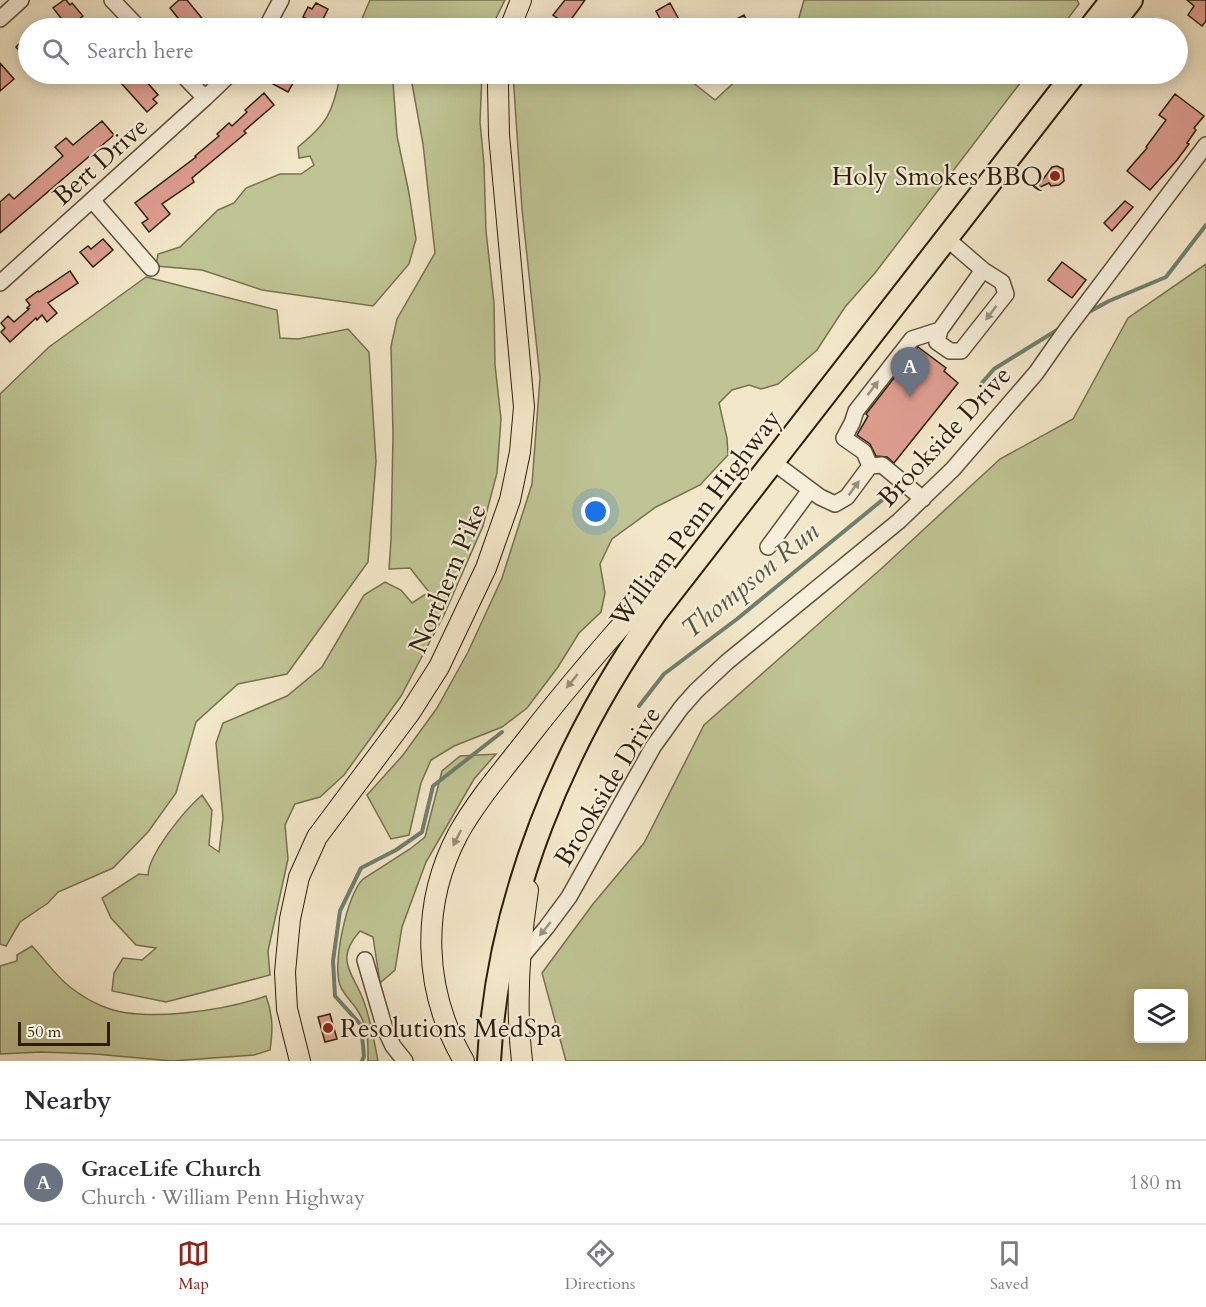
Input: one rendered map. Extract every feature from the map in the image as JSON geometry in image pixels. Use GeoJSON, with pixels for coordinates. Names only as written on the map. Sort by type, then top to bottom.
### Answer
{"type":"FeatureCollection","features":[{"type":"Feature","properties":{"kind":"highway"},"geometry":{"type":"LineString","coordinates":[[1098,18],[1112,0]]}},
{"type":"Feature","properties":{"kind":"highway"},"geometry":{"type":"LineString","coordinates":[[1117,18],[1131,0]]}},
{"type":"Feature","properties":{"kind":"highway","name":"William Penn Highway"},"geometry":{"type":"LineString","coordinates":[[467,1060],[494,928],[511,865],[533,804],[561,742],[595,679],[626,630],[667,574],[1047,84]]}},
{"type":"Feature","properties":{"kind":"highway","name":"William Penn Highway"},"geometry":{"type":"LineString","coordinates":[[489,1061],[496,995],[502,964],[517,900],[535,840],[574,748],[619,667],[656,612],[1066,84]]}},
{"type":"Feature","properties":{"kind":"main road"},"geometry":{"type":"LineString","coordinates":[[514,18],[521,0]]}},
{"type":"Feature","properties":{"kind":"main road","name":"Northern Pike"},"geometry":{"type":"LineString","coordinates":[[300,1061],[289,1024],[285,991],[287,940],[299,877],[317,837],[409,714],[440,667],[486,568],[510,500],[520,452],[524,407],[499,135],[498,84]]}},
{"type":"Feature","properties":{"kind":"main road"},"geometry":{"type":"LineString","coordinates":[[467,1060],[444,1018],[435,988],[431,958],[434,903],[451,849],[475,807],[565,691],[667,574]]}},
{"type":"Feature","properties":{"kind":"main road"},"geometry":{"type":"LineString","coordinates":[[522,1061],[518,1011],[519,960],[535,840]]}},
{"type":"Feature","properties":{"kind":"street"},"geometry":{"type":"LineString","coordinates":[[0,19],[21,0]]}},
{"type":"Feature","properties":{"kind":"street"},"geometry":{"type":"LineString","coordinates":[[112,0],[129,18]]}},
{"type":"Feature","properties":{"kind":"street"},"geometry":{"type":"LineString","coordinates":[[271,18],[281,0]]}},
{"type":"Feature","properties":{"kind":"street"},"geometry":{"type":"LineString","coordinates":[[192,84],[205,98]]}},
{"type":"Feature","properties":{"kind":"street","name":"Bert Drive"},"geometry":{"type":"LineString","coordinates":[[0,283],[220,84]]}},
{"type":"Feature","properties":{"kind":"street","name":"Brookside Drive"},"geometry":{"type":"LineString","coordinates":[[519,960],[569,897],[653,747],[696,691],[727,662],[923,500],[953,469],[1036,373],[1206,145]]}},
{"type":"Feature","properties":{"kind":"street"},"geometry":{"type":"LineString","coordinates":[[92,200],[151,268]]}},
{"type":"Feature","properties":{"kind":"street"},"geometry":{"type":"LineString","coordinates":[[946,238],[983,270],[1002,282],[1006,294],[961,351],[950,351],[937,342],[940,330],[983,270]]}},
{"type":"Feature","properties":{"kind":"street"},"geometry":{"type":"LineString","coordinates":[[870,466],[864,452],[844,438],[856,411],[912,339],[940,330]]}},
{"type":"Feature","properties":{"kind":"street"},"geometry":{"type":"LineString","coordinates":[[773,462],[819,498],[835,504],[847,497],[870,466],[882,465],[923,500]]}},
{"type":"Feature","properties":{"kind":"street"},"geometry":{"type":"LineString","coordinates":[[768,547],[810,490]]}},
{"type":"Feature","properties":{"kind":"street"},"geometry":{"type":"LineString","coordinates":[[365,960],[385,1029],[393,1046],[405,1061]]}},
{"type":"Feature","properties":{"kind":"green space"},"geometry":{"type":"Polygon","coordinates":[[[370,0],[505,0],[496,18],[362,18],[370,0]]]}},
{"type":"Feature","properties":{"kind":"green space"},"geometry":{"type":"Polygon","coordinates":[[[804,0],[1077,0],[1079,4],[1068,18],[799,18],[804,0]]]}},
{"type":"Feature","properties":{"kind":"green space"},"geometry":{"type":"Polygon","coordinates":[[[338,84],[393,84],[397,136],[416,239],[409,264],[373,306],[262,290],[202,270],[156,266],[158,254],[180,247],[218,210],[234,203],[246,188],[280,174],[301,174],[314,165],[310,156],[299,158],[298,147],[323,123],[335,98],[338,84]]]}},
{"type":"Feature","properties":{"kind":"green space"},"geometry":{"type":"Polygon","coordinates":[[[412,84],[482,84],[480,122],[486,231],[494,303],[495,365],[501,419],[497,473],[483,526],[444,615],[401,696],[344,775],[320,797],[295,804],[285,825],[288,859],[268,951],[270,975],[166,1002],[112,991],[114,973],[123,958],[142,960],[156,948],[136,945],[111,918],[102,898],[139,874],[148,875],[154,855],[161,844],[202,795],[212,810],[209,845],[219,852],[223,818],[216,743],[223,723],[287,696],[322,667],[364,595],[385,582],[401,590],[412,603],[429,592],[410,568],[389,569],[393,435],[391,346],[397,319],[435,253],[423,144],[412,84]]]}},
{"type":"Feature","properties":{"kind":"green space"},"geometry":{"type":"Polygon","coordinates":[[[514,84],[695,84],[715,100],[732,84],[1019,84],[875,273],[845,307],[817,350],[778,384],[761,389],[749,385],[732,390],[719,403],[727,438],[728,455],[700,485],[656,507],[612,539],[600,564],[605,593],[601,612],[579,633],[558,667],[527,708],[502,727],[454,746],[431,760],[421,783],[409,835],[391,839],[367,795],[403,755],[437,708],[468,652],[502,578],[532,484],[540,378],[522,209],[514,84]]]}},
{"type":"Feature","properties":{"kind":"green space"},"geometry":{"type":"Polygon","coordinates":[[[1206,264],[1206,1061],[566,1061],[542,973],[593,904],[644,843],[704,725],[882,568],[1000,459],[1073,419],[1128,318],[1206,264]]]}},
{"type":"Feature","properties":{"kind":"green space"},"geometry":{"type":"Polygon","coordinates":[[[146,277],[277,310],[280,338],[298,339],[348,329],[369,352],[376,461],[368,562],[287,674],[238,684],[196,722],[176,793],[148,832],[113,868],[58,892],[48,903],[20,922],[6,946],[0,944],[0,394],[49,347],[146,277]]]}},
{"type":"Feature","properties":{"kind":"green space"},"geometry":{"type":"Polygon","coordinates":[[[496,754],[474,779],[426,862],[402,927],[395,970],[380,983],[373,937],[360,931],[352,941],[348,951],[348,967],[366,1009],[378,1061],[368,1061],[366,1027],[356,1008],[341,988],[338,975],[342,930],[357,887],[363,879],[425,837],[442,771],[460,756],[496,754]]]}},
{"type":"Feature","properties":{"kind":"green space"},"geometry":{"type":"Polygon","coordinates":[[[32,946],[70,987],[102,1006],[119,1011],[139,1014],[184,1013],[229,1006],[266,996],[272,1023],[270,1050],[254,1055],[172,1061],[95,1054],[41,1052],[0,1054],[0,966],[17,961],[17,955],[32,946]]]}},
{"type":"Feature","properties":{"kind":"building"},"geometry":{"type":"Polygon","coordinates":[[[66,0],[70,5],[72,3],[83,16],[61,18],[53,8],[66,0]]]}},
{"type":"Feature","properties":{"kind":"building"},"geometry":{"type":"Polygon","coordinates":[[[179,0],[187,0],[202,18],[178,18],[170,8],[179,0]]]}},
{"type":"Feature","properties":{"kind":"building"},"geometry":{"type":"Polygon","coordinates":[[[565,0],[585,0],[572,18],[557,18],[553,15],[565,0]]]}},
{"type":"Feature","properties":{"kind":"building"},"geometry":{"type":"Polygon","coordinates":[[[1187,0],[1206,0],[1206,21],[1202,26],[1188,15],[1194,6],[1187,0]]]}},
{"type":"Feature","properties":{"kind":"building"},"geometry":{"type":"Polygon","coordinates":[[[316,3],[328,9],[324,18],[303,17],[308,7],[312,9],[316,3]]]}},
{"type":"Feature","properties":{"kind":"building"},"geometry":{"type":"Polygon","coordinates":[[[670,3],[678,18],[660,18],[656,11],[670,3]]]}},
{"type":"Feature","properties":{"kind":"building"},"geometry":{"type":"Polygon","coordinates":[[[0,63],[14,79],[0,91],[0,63]]]}},
{"type":"Feature","properties":{"kind":"building"},"geometry":{"type":"Polygon","coordinates":[[[122,84],[149,84],[158,95],[153,99],[157,103],[147,112],[122,84]]]}},
{"type":"Feature","properties":{"kind":"building"},"geometry":{"type":"Polygon","coordinates":[[[273,84],[292,84],[288,92],[273,84]]]}},
{"type":"Feature","properties":{"kind":"building"},"geometry":{"type":"Polygon","coordinates":[[[264,93],[274,105],[244,131],[246,133],[192,178],[194,182],[162,204],[170,214],[149,232],[142,223],[148,219],[135,203],[196,157],[219,136],[217,134],[229,123],[232,126],[247,112],[245,110],[264,93]]]}},
{"type":"Feature","properties":{"kind":"building"},"geometry":{"type":"Polygon","coordinates":[[[1175,94],[1204,116],[1194,128],[1196,130],[1187,143],[1189,144],[1150,190],[1127,171],[1147,148],[1166,120],[1159,115],[1175,94]]]}},
{"type":"Feature","properties":{"kind":"building"},"geometry":{"type":"Polygon","coordinates":[[[102,121],[114,135],[0,233],[0,202],[9,194],[14,199],[63,156],[55,147],[66,138],[73,145],[102,121]]]}},
{"type":"Feature","properties":{"kind":"building","name":"Holy Smokes BBQ"},"geometry":{"type":"Polygon","coordinates":[[[1057,166],[1063,169],[1064,181],[1059,185],[1051,186],[1049,183],[1036,189],[1052,167],[1057,166]]]}},
{"type":"Feature","properties":{"kind":"building"},"geometry":{"type":"Polygon","coordinates":[[[1125,201],[1133,207],[1112,231],[1104,223],[1125,201]]]}},
{"type":"Feature","properties":{"kind":"building"},"geometry":{"type":"Polygon","coordinates":[[[103,239],[113,250],[93,267],[80,252],[88,246],[91,249],[103,239]]]}},
{"type":"Feature","properties":{"kind":"building"},"geometry":{"type":"Polygon","coordinates":[[[1062,262],[1086,280],[1072,298],[1048,280],[1062,262]]]}},
{"type":"Feature","properties":{"kind":"building"},"geometry":{"type":"Polygon","coordinates":[[[70,271],[78,283],[48,303],[57,313],[47,322],[42,315],[37,320],[36,318],[10,342],[1,332],[5,328],[1,323],[8,316],[14,322],[29,309],[27,308],[30,305],[26,300],[70,271]]]}},
{"type":"Feature","properties":{"kind":"building"},"geometry":{"type":"Polygon","coordinates":[[[918,347],[946,368],[944,371],[958,383],[894,463],[887,457],[876,456],[870,444],[857,435],[868,416],[866,414],[918,347]]]}},
{"type":"Feature","properties":{"kind":"building","name":"Resolutions MedSpa"},"geometry":{"type":"Polygon","coordinates":[[[330,1014],[337,1039],[325,1042],[318,1017],[330,1014]]]}},
{"type":"Feature","properties":{"kind":"waterway","name":"Thompson Run"},"geometry":{"type":"LineString","coordinates":[[1087,313],[1166,277],[1206,225]]}},
{"type":"Feature","properties":{"kind":"waterway","name":"Thompson Run"},"geometry":{"type":"LineString","coordinates":[[980,385],[994,369],[1062,327]]}},
{"type":"Feature","properties":{"kind":"waterway","name":"Thompson Run"},"geometry":{"type":"LineString","coordinates":[[639,706],[664,674],[737,619],[892,492]]}},
{"type":"Feature","properties":{"kind":"waterway","name":"Thompson Run"},"geometry":{"type":"LineString","coordinates":[[362,1061],[364,1056],[361,1025],[335,996],[333,961],[340,911],[361,868],[396,850],[422,832],[433,786],[502,732]]}},
{"type":"Feature","properties":{"kind":"place","name":"Holy Smokes BBQ"},"geometry":{"type":"Point","coordinates":[1055,176]}},
{"type":"Feature","properties":{"kind":"place","name":"GraceLife Church"},"geometry":{"type":"Point","coordinates":[910,397]}},
{"type":"Feature","properties":{"kind":"place","name":"Resolutions MedSpa"},"geometry":{"type":"Point","coordinates":[328,1028]}}]}
